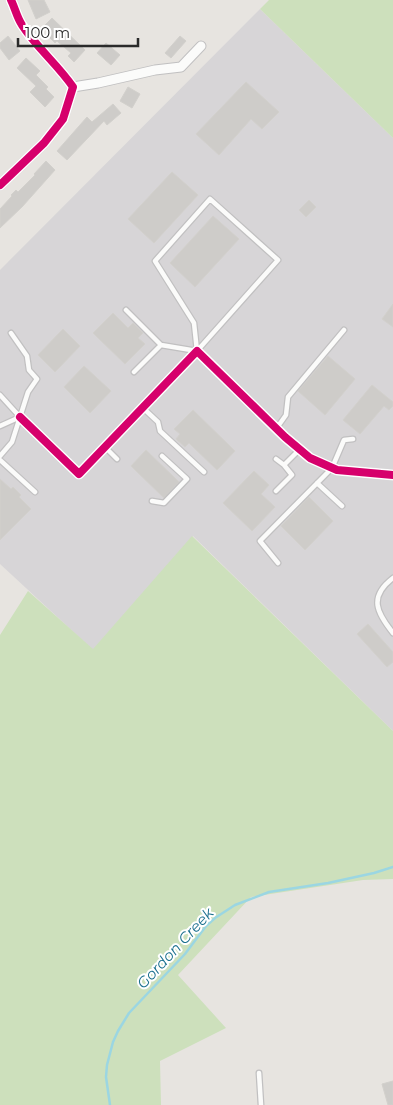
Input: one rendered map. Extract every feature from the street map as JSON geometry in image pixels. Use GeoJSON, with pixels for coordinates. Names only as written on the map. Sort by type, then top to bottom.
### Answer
{"type":"FeatureCollection","features":[{"type":"Feature","properties":{"kind":"street"},"geometry":{"type":"LineString","coordinates":[[11,0],[22,24],[33,40],[63,72],[73,87]]}},
{"type":"Feature","properties":{"kind":"street"},"geometry":{"type":"LineString","coordinates":[[73,87],[98,84],[155,70],[181,67],[201,46]]}},
{"type":"Feature","properties":{"kind":"street"},"geometry":{"type":"LineString","coordinates":[[0,185],[44,143],[63,119],[73,87]]}},
{"type":"Feature","properties":{"kind":"street"},"geometry":{"type":"LineString","coordinates":[[20,417],[79,474],[197,352],[276,429],[310,458],[337,470],[393,475]]}},
{"type":"Feature","properties":{"kind":"lane"},"geometry":{"type":"LineString","coordinates":[[210,199],[278,260],[197,352],[194,323],[155,261],[210,199]]}},
{"type":"Feature","properties":{"kind":"lane"},"geometry":{"type":"LineString","coordinates":[[126,310],[161,345],[197,352]]}},
{"type":"Feature","properties":{"kind":"lane"},"geometry":{"type":"LineString","coordinates":[[276,429],[286,415],[288,397],[344,330]]}},
{"type":"Feature","properties":{"kind":"lane"},"geometry":{"type":"LineString","coordinates":[[11,333],[27,356],[29,370],[37,379],[28,392],[12,442],[0,458],[35,492]]}},
{"type":"Feature","properties":{"kind":"lane"},"geometry":{"type":"LineString","coordinates":[[134,372],[161,345]]}},
{"type":"Feature","properties":{"kind":"lane"},"geometry":{"type":"LineString","coordinates":[[0,395],[20,417]]}},
{"type":"Feature","properties":{"kind":"lane"},"geometry":{"type":"LineString","coordinates":[[143,408],[158,422],[160,430],[204,472]]}},
{"type":"Feature","properties":{"kind":"lane"},"geometry":{"type":"LineString","coordinates":[[0,426],[20,417]]}},
{"type":"Feature","properties":{"kind":"lane"},"geometry":{"type":"LineString","coordinates":[[278,563],[260,541],[332,468],[344,440],[353,439]]}},
{"type":"Feature","properties":{"kind":"lane"},"geometry":{"type":"LineString","coordinates":[[106,447],[117,459]]}},
{"type":"Feature","properties":{"kind":"lane"},"geometry":{"type":"LineString","coordinates":[[284,465],[300,449]]}},
{"type":"Feature","properties":{"kind":"lane"},"geometry":{"type":"LineString","coordinates":[[152,501],[164,503],[187,479],[162,456]]}},
{"type":"Feature","properties":{"kind":"lane"},"geometry":{"type":"LineString","coordinates":[[276,459],[292,475],[276,491]]}},
{"type":"Feature","properties":{"kind":"lane"},"geometry":{"type":"LineString","coordinates":[[317,483],[342,506]]}},
{"type":"Feature","properties":{"kind":"lane"},"geometry":{"type":"LineString","coordinates":[[393,578],[383,586],[378,595],[377,604],[381,618],[393,633]]}},
{"type":"Feature","properties":{"kind":"lane"},"geometry":{"type":"LineString","coordinates":[[259,1073],[261,1105]]}},
{"type":"Feature","properties":{"kind":"shaded area"},"geometry":{"type":"Polygon","coordinates":[[[260,9],[393,138],[393,731],[193,536],[93,650],[0,564],[0,270],[260,9]]]}},
{"type":"Feature","properties":{"kind":"green space"},"geometry":{"type":"Polygon","coordinates":[[[269,0],[393,0],[393,138],[260,9],[269,0]]]}},
{"type":"Feature","properties":{"kind":"green space"},"geometry":{"type":"Polygon","coordinates":[[[192,536],[393,731],[393,879],[363,880],[251,897],[178,975],[226,1028],[160,1061],[161,1105],[0,1105],[0,635],[28,591],[93,649],[192,536]]]}},
{"type":"Feature","properties":{"kind":"building"},"geometry":{"type":"Polygon","coordinates":[[[28,0],[44,0],[50,12],[36,19],[28,0]]]}},
{"type":"Feature","properties":{"kind":"building"},"geometry":{"type":"Polygon","coordinates":[[[52,18],[85,50],[74,62],[68,56],[71,53],[57,41],[55,43],[49,37],[51,35],[43,27],[52,18]]]}},
{"type":"Feature","properties":{"kind":"building"},"geometry":{"type":"Polygon","coordinates":[[[8,36],[20,51],[9,60],[0,48],[0,43],[8,36]]]}},
{"type":"Feature","properties":{"kind":"building"},"geometry":{"type":"Polygon","coordinates":[[[180,36],[186,41],[171,58],[165,53],[180,36]]]}},
{"type":"Feature","properties":{"kind":"building"},"geometry":{"type":"Polygon","coordinates":[[[106,43],[120,55],[111,65],[97,53],[106,43]]]}},
{"type":"Feature","properties":{"kind":"building"},"geometry":{"type":"Polygon","coordinates":[[[26,58],[40,71],[36,75],[48,87],[46,89],[54,97],[45,107],[30,92],[36,86],[17,68],[26,58]]]}},
{"type":"Feature","properties":{"kind":"building"},"geometry":{"type":"Polygon","coordinates":[[[246,82],[279,112],[262,129],[251,119],[219,155],[196,134],[246,82]]]}},
{"type":"Feature","properties":{"kind":"building"},"geometry":{"type":"Polygon","coordinates":[[[128,87],[140,94],[132,108],[120,101],[128,87]]]}},
{"type":"Feature","properties":{"kind":"building"},"geometry":{"type":"Polygon","coordinates":[[[113,104],[121,113],[107,125],[104,121],[67,160],[57,151],[87,117],[92,122],[113,104]]]}},
{"type":"Feature","properties":{"kind":"building"},"geometry":{"type":"Polygon","coordinates":[[[46,161],[55,170],[22,207],[0,228],[0,209],[16,190],[18,192],[35,175],[46,161]]]}},
{"type":"Feature","properties":{"kind":"building"},"geometry":{"type":"Polygon","coordinates":[[[172,172],[198,195],[154,243],[128,219],[172,172]]]}},
{"type":"Feature","properties":{"kind":"building"},"geometry":{"type":"Polygon","coordinates":[[[309,200],[316,207],[306,217],[299,210],[309,200]]]}},
{"type":"Feature","properties":{"kind":"building"},"geometry":{"type":"Polygon","coordinates":[[[213,216],[239,239],[195,287],[170,263],[213,216]]]}},
{"type":"Feature","properties":{"kind":"building"},"geometry":{"type":"Polygon","coordinates":[[[393,304],[393,327],[382,319],[393,304]]]}},
{"type":"Feature","properties":{"kind":"building"},"geometry":{"type":"Polygon","coordinates":[[[113,313],[128,328],[133,323],[143,333],[138,338],[145,344],[125,364],[93,333],[113,313]]]}},
{"type":"Feature","properties":{"kind":"building"},"geometry":{"type":"Polygon","coordinates":[[[63,329],[80,346],[55,372],[38,355],[63,329]]]}},
{"type":"Feature","properties":{"kind":"building"},"geometry":{"type":"Polygon","coordinates":[[[328,356],[355,379],[325,415],[298,391],[328,356]]]}},
{"type":"Feature","properties":{"kind":"building"},"geometry":{"type":"Polygon","coordinates":[[[84,366],[111,391],[90,413],[64,387],[84,366]]]}},
{"type":"Feature","properties":{"kind":"building"},"geometry":{"type":"Polygon","coordinates":[[[372,385],[393,402],[393,406],[389,410],[384,406],[360,434],[343,420],[372,385]]]}},
{"type":"Feature","properties":{"kind":"building"},"geometry":{"type":"Polygon","coordinates":[[[193,410],[235,451],[217,470],[189,443],[185,447],[176,439],[180,434],[174,429],[193,410]]]}},
{"type":"Feature","properties":{"kind":"building"},"geometry":{"type":"Polygon","coordinates":[[[146,450],[179,482],[164,498],[131,466],[146,450]]]}},
{"type":"Feature","properties":{"kind":"building"},"geometry":{"type":"Polygon","coordinates":[[[254,471],[269,485],[261,494],[275,507],[252,531],[223,503],[254,471]]]}},
{"type":"Feature","properties":{"kind":"building"},"geometry":{"type":"Polygon","coordinates":[[[0,479],[11,489],[13,487],[21,495],[19,497],[31,509],[0,540],[0,479]]]}},
{"type":"Feature","properties":{"kind":"building"},"geometry":{"type":"Polygon","coordinates":[[[309,497],[333,521],[305,550],[281,526],[309,497]]]}},
{"type":"Feature","properties":{"kind":"building"},"geometry":{"type":"Polygon","coordinates":[[[368,624],[393,652],[393,662],[387,667],[357,634],[368,624]]]}},
{"type":"Feature","properties":{"kind":"building"},"geometry":{"type":"Polygon","coordinates":[[[393,1081],[393,1105],[388,1105],[382,1084],[393,1081]]]}},
{"type":"Feature","properties":{"kind":"waterway","name":"Gordon Creek"},"geometry":{"type":"LineString","coordinates":[[110,1105],[106,1077],[107,1065],[118,1031],[129,1013],[185,954],[206,926],[215,918],[235,905],[269,892],[328,883],[393,867]]}},
{"type":"Feature","properties":{"kind":"cycle path"},"geometry":{"type":"LineString","coordinates":[[0,185],[44,143],[63,119],[73,87],[22,25],[11,0]]}},
{"type":"Feature","properties":{"kind":"cycle path"},"geometry":{"type":"LineString","coordinates":[[20,417],[79,474],[197,351],[285,437],[310,458],[337,470],[393,475]]}}]}
